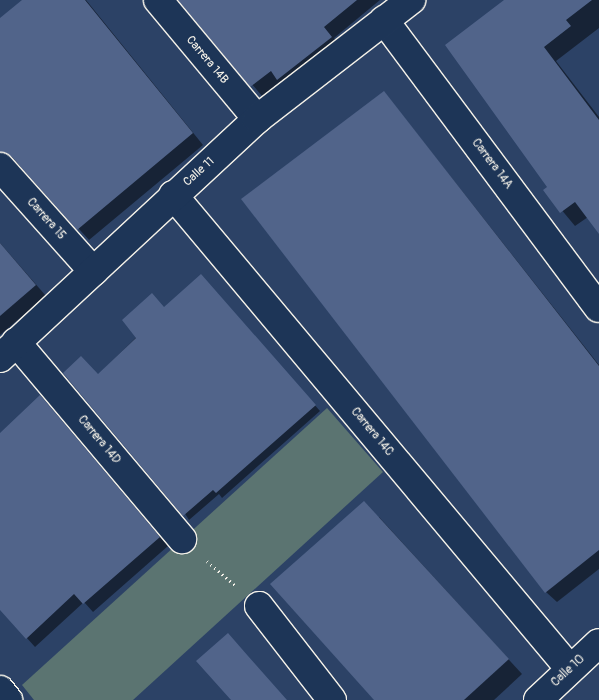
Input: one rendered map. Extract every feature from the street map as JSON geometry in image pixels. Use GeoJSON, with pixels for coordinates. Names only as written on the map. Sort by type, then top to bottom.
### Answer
{"type":"FeatureCollection","features":[{"type":"Feature","properties":{"kind":"street","name":"Carrera 14B"},"geometry":{"type":"LineString","coordinates":[[158,0],[257,120]]}},
{"type":"Feature","properties":{"kind":"street","name":"Calle 11"},"geometry":{"type":"LineString","coordinates":[[8,350],[257,120],[411,0]]}},
{"type":"Feature","properties":{"kind":"street","name":"Carrera 14A"},"geometry":{"type":"LineString","coordinates":[[384,20],[599,308]]}},
{"type":"Feature","properties":{"kind":"street","name":"Carrera 15"},"geometry":{"type":"LineString","coordinates":[[0,167],[93,271]]}},
{"type":"Feature","properties":{"kind":"street","name":"Carrera 14C"},"geometry":{"type":"LineString","coordinates":[[174,195],[570,669]]}},
{"type":"Feature","properties":{"kind":"street","name":"Carrera 14D"},"geometry":{"type":"LineString","coordinates":[[8,350],[182,539]]}},
{"type":"Feature","properties":{"kind":"street"},"geometry":{"type":"LineString","coordinates":[[259,606],[332,700]]}},
{"type":"Feature","properties":{"kind":"street","name":"Calle 10"},"geometry":{"type":"LineString","coordinates":[[538,700],[599,643]]}},
{"type":"Feature","properties":{"kind":"street"},"geometry":{"type":"LineString","coordinates":[[0,690],[8,700]]}},
{"type":"Feature","properties":{"kind":"path"},"geometry":{"type":"LineString","coordinates":[[182,539],[259,606]]}},
{"type":"Feature","properties":{"kind":"green space"},"geometry":{"type":"Polygon","coordinates":[[[327,408],[383,472],[133,700],[34,700],[22,685],[327,408]]]}},
{"type":"Feature","properties":{"kind":"building"},"geometry":{"type":"Polygon","coordinates":[[[22,0],[85,0],[193,133],[77,230],[12,157],[0,152],[0,18],[22,0]]]}},
{"type":"Feature","properties":{"kind":"building"},"geometry":{"type":"Polygon","coordinates":[[[178,0],[357,0],[324,27],[332,37],[277,80],[271,71],[250,87],[178,0]]]}},
{"type":"Feature","properties":{"kind":"building"},"geometry":{"type":"Polygon","coordinates":[[[504,0],[592,0],[566,20],[571,26],[544,47],[599,120],[599,234],[575,202],[560,213],[543,190],[547,187],[445,45],[504,0]]]}},
{"type":"Feature","properties":{"kind":"building"},"geometry":{"type":"Polygon","coordinates":[[[384,91],[599,366],[599,550],[545,593],[241,199],[384,91]]]}},
{"type":"Feature","properties":{"kind":"building"},"geometry":{"type":"Polygon","coordinates":[[[0,243],[36,285],[0,316],[0,243]]]}},
{"type":"Feature","properties":{"kind":"building"},"geometry":{"type":"Polygon","coordinates":[[[201,274],[316,405],[216,493],[213,490],[183,516],[63,373],[81,356],[98,374],[136,338],[122,320],[152,293],[164,307],[201,274]]]}},
{"type":"Feature","properties":{"kind":"building"},"geometry":{"type":"Polygon","coordinates":[[[40,395],[160,537],[83,604],[74,594],[26,639],[0,610],[0,433],[40,395]]]}},
{"type":"Feature","properties":{"kind":"building"},"geometry":{"type":"Polygon","coordinates":[[[364,501],[509,659],[464,700],[374,700],[270,584],[364,501]]]}},
{"type":"Feature","properties":{"kind":"building"},"geometry":{"type":"Polygon","coordinates":[[[228,633],[287,700],[231,700],[196,661],[228,633]]]}}]}
